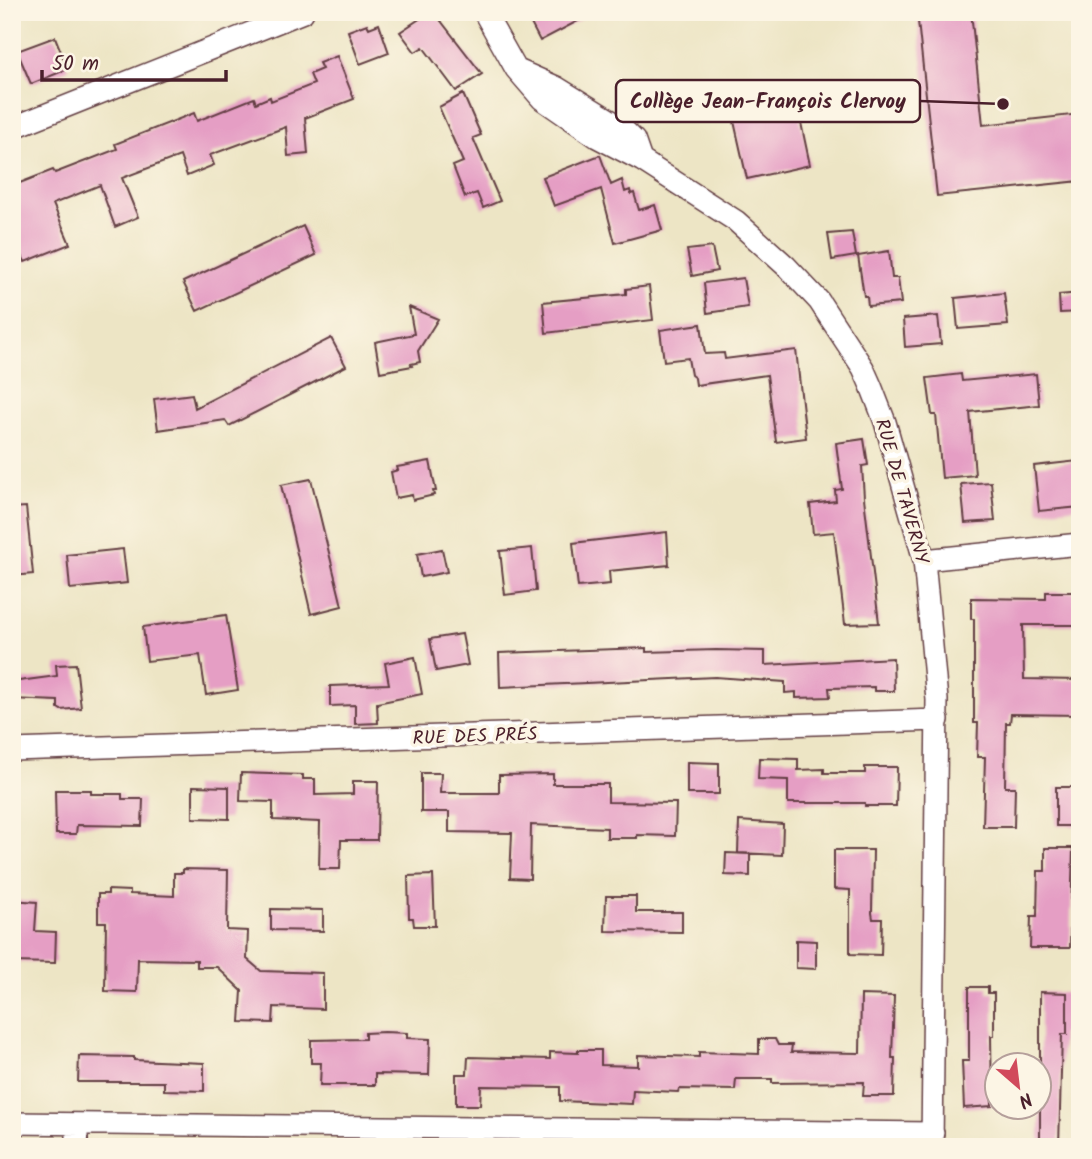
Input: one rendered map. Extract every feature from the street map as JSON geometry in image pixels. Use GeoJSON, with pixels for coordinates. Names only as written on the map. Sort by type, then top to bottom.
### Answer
{"type":"FeatureCollection","features":[{"type":"Feature","properties":{"kind":"street"},"geometry":{"type":"LineString","coordinates":[[12,128],[303,12]]}},
{"type":"Feature","properties":{"kind":"street","name":"RUE DE TAVERNY"},"geometry":{"type":"LineString","coordinates":[[484,12],[516,69],[542,99],[572,108],[604,129],[641,160],[736,221],[786,265],[819,301],[863,368],[871,386],[885,422],[924,561],[937,720],[932,1140]]}},
{"type":"Feature","properties":{"kind":"street"},"geometry":{"type":"LineString","coordinates":[[924,561],[1080,544]]}},
{"type":"Feature","properties":{"kind":"street","name":"RUE DES PRÉS"},"geometry":{"type":"LineString","coordinates":[[12,750],[937,720]]}},
{"type":"Feature","properties":{"kind":"street"},"geometry":{"type":"LineString","coordinates":[[12,1123],[932,1140]]}},
{"type":"Feature","properties":{"kind":"street"},"geometry":{"type":"LineString","coordinates":[[77,1124],[77,1147]]}},
{"type":"Feature","properties":{"kind":"building"},"geometry":{"type":"Polygon","coordinates":[[[434,12],[482,74],[456,91],[423,47],[415,52],[400,32],[434,12]]]}},
{"type":"Feature","properties":{"kind":"building"},"geometry":{"type":"Polygon","coordinates":[[[525,12],[595,12],[540,41],[525,12]]]}},
{"type":"Feature","properties":{"kind":"building"},"geometry":{"type":"Polygon","coordinates":[[[917,12],[971,12],[983,125],[1080,114],[1080,181],[937,196],[917,12]]]}},
{"type":"Feature","properties":{"kind":"building"},"geometry":{"type":"Polygon","coordinates":[[[367,24],[369,28],[379,24],[389,53],[360,64],[348,31],[367,24]]]}},
{"type":"Feature","properties":{"kind":"building"},"geometry":{"type":"Polygon","coordinates":[[[55,37],[68,69],[31,84],[17,51],[55,37]]]}},
{"type":"Feature","properties":{"kind":"building"},"geometry":{"type":"Polygon","coordinates":[[[337,56],[354,99],[305,118],[308,154],[288,156],[286,127],[210,155],[214,165],[187,176],[180,156],[122,178],[138,217],[115,227],[100,185],[53,204],[70,244],[25,262],[12,234],[12,186],[117,149],[115,144],[194,113],[197,121],[254,98],[256,103],[270,97],[271,101],[314,84],[310,74],[322,69],[319,63],[337,56]]]}},
{"type":"Feature","properties":{"kind":"building"},"geometry":{"type":"Polygon","coordinates":[[[793,85],[810,165],[747,179],[729,99],[793,85]]]}},
{"type":"Feature","properties":{"kind":"building"},"geometry":{"type":"Polygon","coordinates":[[[463,94],[481,135],[473,138],[500,201],[483,208],[477,193],[465,197],[453,166],[463,162],[439,107],[463,94]]]}},
{"type":"Feature","properties":{"kind":"building"},"geometry":{"type":"Polygon","coordinates":[[[600,155],[611,185],[622,180],[625,192],[630,190],[631,194],[634,193],[639,210],[655,205],[662,230],[615,243],[601,189],[554,206],[543,177],[600,155]]]}},
{"type":"Feature","properties":{"kind":"building"},"geometry":{"type":"Polygon","coordinates":[[[303,226],[316,255],[197,311],[183,282],[303,226]]]}},
{"type":"Feature","properties":{"kind":"building"},"geometry":{"type":"Polygon","coordinates":[[[852,232],[856,256],[832,260],[828,234],[852,232]]]}},
{"type":"Feature","properties":{"kind":"building"},"geometry":{"type":"Polygon","coordinates":[[[712,247],[717,271],[692,276],[687,250],[712,247]]]}},
{"type":"Feature","properties":{"kind":"building"},"geometry":{"type":"Polygon","coordinates":[[[889,251],[892,278],[898,278],[901,303],[868,306],[858,256],[889,251]]]}},
{"type":"Feature","properties":{"kind":"building"},"geometry":{"type":"Polygon","coordinates":[[[743,278],[748,307],[707,313],[704,283],[743,278]]]}},
{"type":"Feature","properties":{"kind":"building"},"geometry":{"type":"Polygon","coordinates":[[[649,286],[653,320],[546,333],[543,302],[626,294],[626,289],[649,286]]]}},
{"type":"Feature","properties":{"kind":"building"},"geometry":{"type":"Polygon","coordinates":[[[1004,293],[1008,325],[958,329],[955,298],[1004,293]]]}},
{"type":"Feature","properties":{"kind":"building"},"geometry":{"type":"Polygon","coordinates":[[[1080,293],[1080,312],[1060,313],[1059,295],[1080,293]]]}},
{"type":"Feature","properties":{"kind":"building"},"geometry":{"type":"Polygon","coordinates":[[[409,307],[438,319],[418,351],[420,362],[380,372],[375,342],[414,334],[409,307]]]}},
{"type":"Feature","properties":{"kind":"building"},"geometry":{"type":"Polygon","coordinates":[[[938,316],[941,344],[905,347],[903,319],[938,316]]]}},
{"type":"Feature","properties":{"kind":"building"},"geometry":{"type":"Polygon","coordinates":[[[701,324],[705,354],[724,353],[725,359],[796,350],[806,438],[776,442],[767,375],[696,385],[688,358],[664,361],[660,330],[701,324]]]}},
{"type":"Feature","properties":{"kind":"building"},"geometry":{"type":"Polygon","coordinates":[[[331,338],[346,366],[229,426],[225,420],[158,430],[154,399],[192,394],[195,408],[331,338]]]}},
{"type":"Feature","properties":{"kind":"building"},"geometry":{"type":"Polygon","coordinates":[[[961,374],[962,381],[1036,374],[1039,405],[970,412],[975,475],[942,478],[936,415],[932,415],[927,378],[961,374]]]}},
{"type":"Feature","properties":{"kind":"building"},"geometry":{"type":"Polygon","coordinates":[[[864,439],[868,465],[862,466],[864,498],[879,623],[845,624],[834,532],[813,534],[810,504],[836,501],[835,490],[842,489],[836,443],[864,439]]]}},
{"type":"Feature","properties":{"kind":"building"},"geometry":{"type":"Polygon","coordinates":[[[430,461],[436,491],[433,491],[434,495],[413,500],[412,495],[396,498],[391,472],[398,470],[397,467],[430,461]]]}},
{"type":"Feature","properties":{"kind":"building"},"geometry":{"type":"Polygon","coordinates":[[[1078,461],[1080,507],[1039,511],[1034,466],[1078,461]]]}},
{"type":"Feature","properties":{"kind":"building"},"geometry":{"type":"Polygon","coordinates":[[[311,479],[342,606],[311,614],[281,485],[311,479]]]}},
{"type":"Feature","properties":{"kind":"building"},"geometry":{"type":"Polygon","coordinates":[[[991,482],[995,521],[965,523],[961,484],[991,482]]]}},
{"type":"Feature","properties":{"kind":"building"},"geometry":{"type":"Polygon","coordinates":[[[26,507],[33,574],[12,576],[12,508],[26,507]]]}},
{"type":"Feature","properties":{"kind":"building"},"geometry":{"type":"Polygon","coordinates":[[[667,532],[669,565],[609,571],[610,584],[578,587],[573,543],[667,532]]]}},
{"type":"Feature","properties":{"kind":"building"},"geometry":{"type":"Polygon","coordinates":[[[532,548],[536,591],[505,595],[500,551],[532,548]]]}},
{"type":"Feature","properties":{"kind":"building"},"geometry":{"type":"Polygon","coordinates":[[[123,549],[127,583],[70,589],[67,555],[123,549]]]}},
{"type":"Feature","properties":{"kind":"building"},"geometry":{"type":"Polygon","coordinates":[[[442,549],[447,572],[421,577],[417,554],[442,549]]]}},
{"type":"Feature","properties":{"kind":"building"},"geometry":{"type":"Polygon","coordinates":[[[1046,592],[1080,592],[1080,625],[1023,625],[1024,679],[1080,680],[1080,715],[1011,714],[1010,723],[1006,723],[1005,787],[1015,787],[1014,827],[983,827],[985,757],[977,757],[978,723],[974,723],[974,619],[971,619],[971,598],[1046,599],[1046,592]]]}},
{"type":"Feature","properties":{"kind":"building"},"geometry":{"type":"Polygon","coordinates":[[[226,615],[238,690],[206,695],[200,655],[147,661],[143,627],[226,615]]]}},
{"type":"Feature","properties":{"kind":"building"},"geometry":{"type":"Polygon","coordinates":[[[462,634],[468,665],[436,671],[430,639],[462,634]]]}},
{"type":"Feature","properties":{"kind":"building"},"geometry":{"type":"Polygon","coordinates":[[[646,648],[646,652],[765,651],[765,665],[893,658],[894,691],[874,691],[874,687],[829,688],[830,697],[796,698],[796,692],[785,693],[785,682],[715,677],[500,687],[499,653],[646,648]]]}},
{"type":"Feature","properties":{"kind":"building"},"geometry":{"type":"Polygon","coordinates":[[[415,657],[422,694],[377,703],[378,723],[355,724],[355,705],[330,706],[330,686],[389,684],[385,663],[415,657]]]}},
{"type":"Feature","properties":{"kind":"building"},"geometry":{"type":"Polygon","coordinates":[[[76,664],[81,708],[61,710],[58,708],[58,701],[12,699],[12,682],[57,676],[56,665],[76,664]]]}},
{"type":"Feature","properties":{"kind":"building"},"geometry":{"type":"Polygon","coordinates":[[[759,758],[798,759],[798,770],[824,769],[824,773],[865,773],[865,767],[897,767],[896,806],[865,806],[865,803],[788,803],[788,780],[758,779],[759,758]]]}},
{"type":"Feature","properties":{"kind":"building"},"geometry":{"type":"Polygon","coordinates":[[[687,762],[719,763],[719,794],[687,794],[687,762]]]}},
{"type":"Feature","properties":{"kind":"building"},"geometry":{"type":"Polygon","coordinates":[[[241,773],[303,775],[303,779],[315,779],[315,795],[353,794],[353,781],[378,781],[377,840],[341,840],[340,869],[319,869],[320,822],[273,820],[273,802],[240,801],[241,773]]]}},
{"type":"Feature","properties":{"kind":"building"},"geometry":{"type":"Polygon","coordinates":[[[421,773],[441,773],[440,793],[499,793],[499,775],[553,774],[553,784],[608,784],[608,802],[676,803],[675,836],[637,835],[637,838],[607,838],[607,828],[531,825],[530,879],[510,878],[512,833],[449,832],[449,812],[421,812],[421,773]]]}},
{"type":"Feature","properties":{"kind":"building"},"geometry":{"type":"Polygon","coordinates":[[[193,786],[229,787],[229,819],[193,818],[193,786]]]}},
{"type":"Feature","properties":{"kind":"building"},"geometry":{"type":"Polygon","coordinates":[[[1056,787],[1080,787],[1080,826],[1056,826],[1056,787]]]}},
{"type":"Feature","properties":{"kind":"building"},"geometry":{"type":"Polygon","coordinates":[[[55,790],[91,790],[91,794],[122,794],[122,799],[143,799],[142,826],[77,825],[76,834],[56,834],[55,790]]]}},
{"type":"Feature","properties":{"kind":"building"},"geometry":{"type":"Polygon","coordinates":[[[739,821],[783,824],[782,855],[738,853],[739,821]]]}},
{"type":"Feature","properties":{"kind":"building"},"geometry":{"type":"Polygon","coordinates":[[[1045,848],[1073,848],[1070,948],[1030,948],[1031,916],[1037,916],[1038,871],[1045,871],[1045,848]]]}},
{"type":"Feature","properties":{"kind":"building"},"geometry":{"type":"Polygon","coordinates":[[[834,850],[873,850],[872,913],[873,919],[882,919],[881,955],[850,954],[850,890],[834,889],[834,850]]]}},
{"type":"Feature","properties":{"kind":"building"},"geometry":{"type":"Polygon","coordinates":[[[726,853],[750,854],[750,876],[725,875],[726,853]]]}},
{"type":"Feature","properties":{"kind":"building"},"geometry":{"type":"Polygon","coordinates":[[[183,869],[228,870],[227,930],[248,931],[247,959],[261,971],[323,973],[323,1009],[274,1007],[273,1023],[240,1022],[242,991],[217,967],[197,967],[197,960],[138,959],[137,992],[105,991],[106,922],[98,922],[98,894],[108,894],[108,890],[174,896],[174,873],[183,873],[183,869]]]}},
{"type":"Feature","properties":{"kind":"building"},"geometry":{"type":"Polygon","coordinates":[[[433,875],[435,926],[414,926],[413,918],[409,918],[408,876],[433,875]]]}},
{"type":"Feature","properties":{"kind":"building"},"geometry":{"type":"Polygon","coordinates":[[[606,896],[636,896],[636,912],[682,912],[682,932],[605,931],[606,896]]]}},
{"type":"Feature","properties":{"kind":"building"},"geometry":{"type":"Polygon","coordinates":[[[12,900],[37,902],[35,931],[56,932],[55,963],[12,962],[12,900]]]}},
{"type":"Feature","properties":{"kind":"building"},"geometry":{"type":"Polygon","coordinates":[[[271,909],[323,910],[323,931],[271,930],[271,909]]]}},
{"type":"Feature","properties":{"kind":"building"},"geometry":{"type":"Polygon","coordinates":[[[796,940],[816,941],[816,969],[796,968],[796,940]]]}},
{"type":"Feature","properties":{"kind":"building"},"geometry":{"type":"Polygon","coordinates":[[[969,987],[988,987],[988,993],[994,993],[994,1036],[991,1036],[991,1050],[984,1050],[984,1107],[964,1108],[962,1061],[969,1061],[969,987]]]}},
{"type":"Feature","properties":{"kind":"building"},"geometry":{"type":"Polygon","coordinates":[[[1040,992],[1067,993],[1067,1034],[1062,1034],[1059,1147],[1040,1147],[1040,1120],[1054,1120],[1054,1050],[1040,1050],[1040,992]]]}},
{"type":"Feature","properties":{"kind":"building"},"geometry":{"type":"Polygon","coordinates":[[[861,995],[894,996],[894,1096],[863,1096],[864,1082],[772,1083],[772,1079],[736,1079],[735,1090],[633,1090],[632,1104],[560,1101],[560,1087],[481,1086],[480,1105],[456,1105],[456,1074],[467,1074],[468,1057],[550,1059],[550,1052],[601,1050],[601,1065],[638,1066],[638,1055],[699,1057],[699,1052],[759,1054],[759,1039],[775,1039],[778,1045],[792,1045],[791,1052],[860,1053],[861,995]]]}},
{"type":"Feature","properties":{"kind":"building"},"geometry":{"type":"Polygon","coordinates":[[[365,1033],[407,1033],[407,1038],[430,1039],[429,1075],[375,1074],[375,1085],[320,1085],[321,1063],[311,1063],[311,1040],[365,1039],[365,1033]]]}},
{"type":"Feature","properties":{"kind":"building"},"geometry":{"type":"Polygon","coordinates":[[[79,1056],[204,1063],[204,1091],[164,1090],[164,1082],[78,1082],[79,1056]]]}},
{"type":"Feature","properties":{"kind":"place","name":"Collège Jean-François Clervoy"},"geometry":{"type":"Point","coordinates":[1003,104]}}]}
